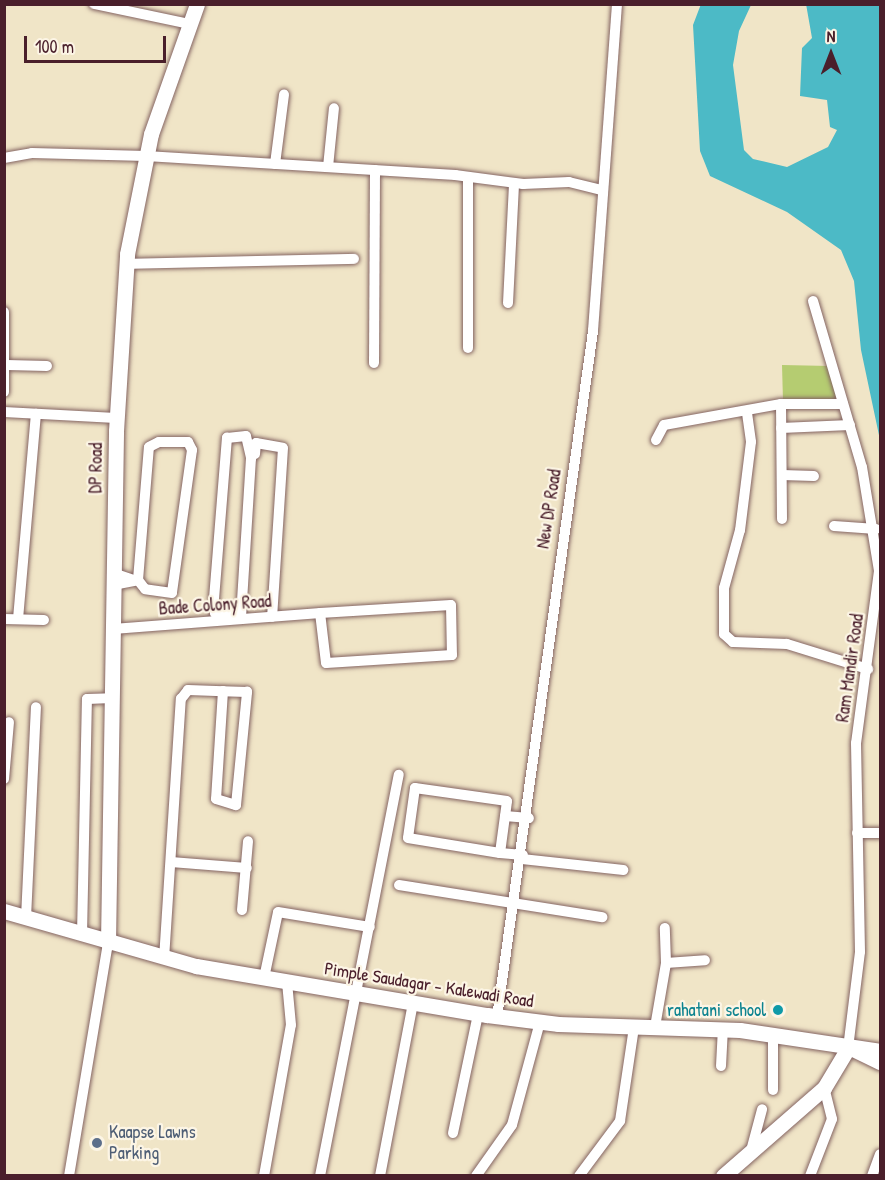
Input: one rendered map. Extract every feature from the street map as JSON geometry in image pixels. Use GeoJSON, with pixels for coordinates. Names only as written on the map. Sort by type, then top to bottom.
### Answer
{"type":"FeatureCollection","features":[{"type":"Feature","properties":{"kind":"street"},"geometry":{"type":"LineString","coordinates":[[94,4],[190,24]]}},
{"type":"Feature","properties":{"kind":"street","name":"DP Road"},"geometry":{"type":"LineString","coordinates":[[108,943],[113,629],[124,579],[116,418],[127,253],[146,156],[197,4]]}},
{"type":"Feature","properties":{"kind":"street","name":"New DP Road"},"geometry":{"type":"LineString","coordinates":[[497,1017],[528,818],[554,585],[594,320],[605,218],[602,190],[617,4]]}},
{"type":"Feature","properties":{"kind":"street"},"geometry":{"type":"LineString","coordinates":[[275,164],[284,95]]}},
{"type":"Feature","properties":{"kind":"street"},"geometry":{"type":"LineString","coordinates":[[328,167],[334,108]]}},
{"type":"Feature","properties":{"kind":"street"},"geometry":{"type":"LineString","coordinates":[[4,158],[32,153],[146,156],[375,170],[514,183],[577,182],[602,190]]}},
{"type":"Feature","properties":{"kind":"street"},"geometry":{"type":"LineString","coordinates":[[374,363],[375,170]]}},
{"type":"Feature","properties":{"kind":"street"},"geometry":{"type":"LineString","coordinates":[[468,177],[468,348]]}},
{"type":"Feature","properties":{"kind":"street"},"geometry":{"type":"LineString","coordinates":[[508,303],[514,183]]}},
{"type":"Feature","properties":{"kind":"street"},"geometry":{"type":"LineString","coordinates":[[127,253],[354,260]]}},
{"type":"Feature","properties":{"kind":"street","name":"Ram Mandir Road"},"geometry":{"type":"LineString","coordinates":[[813,301],[850,425],[876,529],[879,571],[868,669],[856,743],[860,952],[851,1049]]}},
{"type":"Feature","properties":{"kind":"street"},"geometry":{"type":"LineString","coordinates":[[4,312],[7,365],[4,392]]}},
{"type":"Feature","properties":{"kind":"street"},"geometry":{"type":"LineString","coordinates":[[7,365],[47,366]]}},
{"type":"Feature","properties":{"kind":"street"},"geometry":{"type":"LineString","coordinates":[[656,440],[664,425],[747,413],[781,404],[843,404]]}},
{"type":"Feature","properties":{"kind":"street"},"geometry":{"type":"LineString","coordinates":[[781,404],[782,519]]}},
{"type":"Feature","properties":{"kind":"street"},"geometry":{"type":"LineString","coordinates":[[4,412],[116,418]]}},
{"type":"Feature","properties":{"kind":"street"},"geometry":{"type":"LineString","coordinates":[[747,413],[751,442],[740,530],[724,588],[724,634],[732,642],[787,644],[868,669]]}},
{"type":"Feature","properties":{"kind":"street"},"geometry":{"type":"LineString","coordinates":[[18,619],[36,414]]}},
{"type":"Feature","properties":{"kind":"street"},"geometry":{"type":"LineString","coordinates":[[781,428],[850,425]]}},
{"type":"Feature","properties":{"kind":"street"},"geometry":{"type":"LineString","coordinates":[[246,436],[251,458],[244,616],[215,613],[214,599],[227,438],[246,436]]}},
{"type":"Feature","properties":{"kind":"street"},"geometry":{"type":"LineString","coordinates":[[188,442],[192,450],[176,588],[172,593],[145,589],[124,579],[149,447],[188,442]]}},
{"type":"Feature","properties":{"kind":"street"},"geometry":{"type":"LineString","coordinates":[[244,616],[256,443],[283,448],[272,615]]}},
{"type":"Feature","properties":{"kind":"street"},"geometry":{"type":"LineString","coordinates":[[782,475],[814,476]]}},
{"type":"Feature","properties":{"kind":"street"},"geometry":{"type":"LineString","coordinates":[[834,526],[876,529]]}},
{"type":"Feature","properties":{"kind":"street","name":"Bade Colony Road"},"geometry":{"type":"LineString","coordinates":[[113,629],[244,616],[450,605],[452,655],[326,663],[320,613]]}},
{"type":"Feature","properties":{"kind":"street"},"geometry":{"type":"LineString","coordinates":[[4,619],[44,620]]}},
{"type":"Feature","properties":{"kind":"street"},"geometry":{"type":"LineString","coordinates":[[164,959],[180,699],[188,690],[224,691],[247,692],[237,805],[216,799],[224,691]]}},
{"type":"Feature","properties":{"kind":"street"},"geometry":{"type":"LineString","coordinates":[[82,935],[87,699],[112,698]]}},
{"type":"Feature","properties":{"kind":"street"},"geometry":{"type":"LineString","coordinates":[[26,918],[36,707]]}},
{"type":"Feature","properties":{"kind":"street"},"geometry":{"type":"LineString","coordinates":[[4,779],[9,722]]}},
{"type":"Feature","properties":{"kind":"street"},"geometry":{"type":"LineString","coordinates":[[320,1176],[399,775]]}},
{"type":"Feature","properties":{"kind":"street"},"geometry":{"type":"LineString","coordinates":[[500,852],[507,801],[416,788],[408,838],[522,857],[623,870]]}},
{"type":"Feature","properties":{"kind":"street"},"geometry":{"type":"LineString","coordinates":[[505,816],[528,818]]}},
{"type":"Feature","properties":{"kind":"street"},"geometry":{"type":"LineString","coordinates":[[858,833],[880,833]]}},
{"type":"Feature","properties":{"kind":"street"},"geometry":{"type":"LineString","coordinates":[[242,910],[248,841]]}},
{"type":"Feature","properties":{"kind":"street"},"geometry":{"type":"LineString","coordinates":[[171,862],[246,868]]}},
{"type":"Feature","properties":{"kind":"street"},"geometry":{"type":"LineString","coordinates":[[399,885],[514,905],[602,917]]}},
{"type":"Feature","properties":{"kind":"street","name":"Pimple Saudagar - Kalewadi Road"},"geometry":{"type":"LineString","coordinates":[[4,911],[164,959],[287,982],[540,1022],[723,1029],[773,1034],[851,1049],[880,1062]]}},
{"type":"Feature","properties":{"kind":"street"},"geometry":{"type":"LineString","coordinates":[[264,978],[278,912],[370,927]]}},
{"type":"Feature","properties":{"kind":"street"},"geometry":{"type":"LineString","coordinates":[[655,1027],[666,963],[665,928]]}},
{"type":"Feature","properties":{"kind":"street"},"geometry":{"type":"LineString","coordinates":[[69,1176],[108,943]]}},
{"type":"Feature","properties":{"kind":"street"},"geometry":{"type":"LineString","coordinates":[[666,963],[705,960]]}},
{"type":"Feature","properties":{"kind":"street"},"geometry":{"type":"LineString","coordinates":[[264,1176],[291,1025],[287,982]]}},
{"type":"Feature","properties":{"kind":"street"},"geometry":{"type":"LineString","coordinates":[[380,1176],[413,1003]]}},
{"type":"Feature","properties":{"kind":"street"},"geometry":{"type":"LineString","coordinates":[[453,1133],[478,1014]]}},
{"type":"Feature","properties":{"kind":"street"},"geometry":{"type":"LineString","coordinates":[[476,1176],[512,1125],[540,1022]]}},
{"type":"Feature","properties":{"kind":"street"},"geometry":{"type":"LineString","coordinates":[[579,1176],[620,1121],[634,1027]]}},
{"type":"Feature","properties":{"kind":"street"},"geometry":{"type":"LineString","coordinates":[[721,1066],[723,1029]]}},
{"type":"Feature","properties":{"kind":"street"},"geometry":{"type":"LineString","coordinates":[[773,1034],[773,1090]]}},
{"type":"Feature","properties":{"kind":"street","name":"Pimple Saudagar - Kalewadi Road"},"geometry":{"type":"LineString","coordinates":[[851,1049],[865,1046],[880,1051]]}},
{"type":"Feature","properties":{"kind":"street"},"geometry":{"type":"LineString","coordinates":[[723,1176],[752,1147],[824,1088],[851,1049]]}},
{"type":"Feature","properties":{"kind":"street"},"geometry":{"type":"LineString","coordinates":[[810,1176],[832,1119],[824,1088]]}},
{"type":"Feature","properties":{"kind":"street"},"geometry":{"type":"LineString","coordinates":[[752,1147],[762,1109]]}},
{"type":"Feature","properties":{"kind":"street"},"geometry":{"type":"LineString","coordinates":[[872,1176],[880,1154]]}},
{"type":"Feature","properties":{"kind":"green space"},"geometry":{"type":"Polygon","coordinates":[[[782,365],[830,366],[841,401],[783,401],[782,365]]]}},
{"type":"Feature","properties":{"kind":"water"},"geometry":{"type":"Polygon","coordinates":[[[701,4],[751,5],[739,31],[733,65],[744,150],[753,159],[787,167],[828,147],[837,130],[830,127],[827,100],[800,96],[802,48],[812,38],[806,4],[880,5],[880,440],[861,350],[854,281],[841,250],[787,212],[710,176],[700,151],[693,25],[701,4]]]}},
{"type":"Feature","properties":{"kind":"place","name":"rahatani school"},"geometry":{"type":"Point","coordinates":[778,1010]}},
{"type":"Feature","properties":{"kind":"place","name":"Kaapse Lawns Parking"},"geometry":{"type":"Point","coordinates":[97,1143]}}]}
